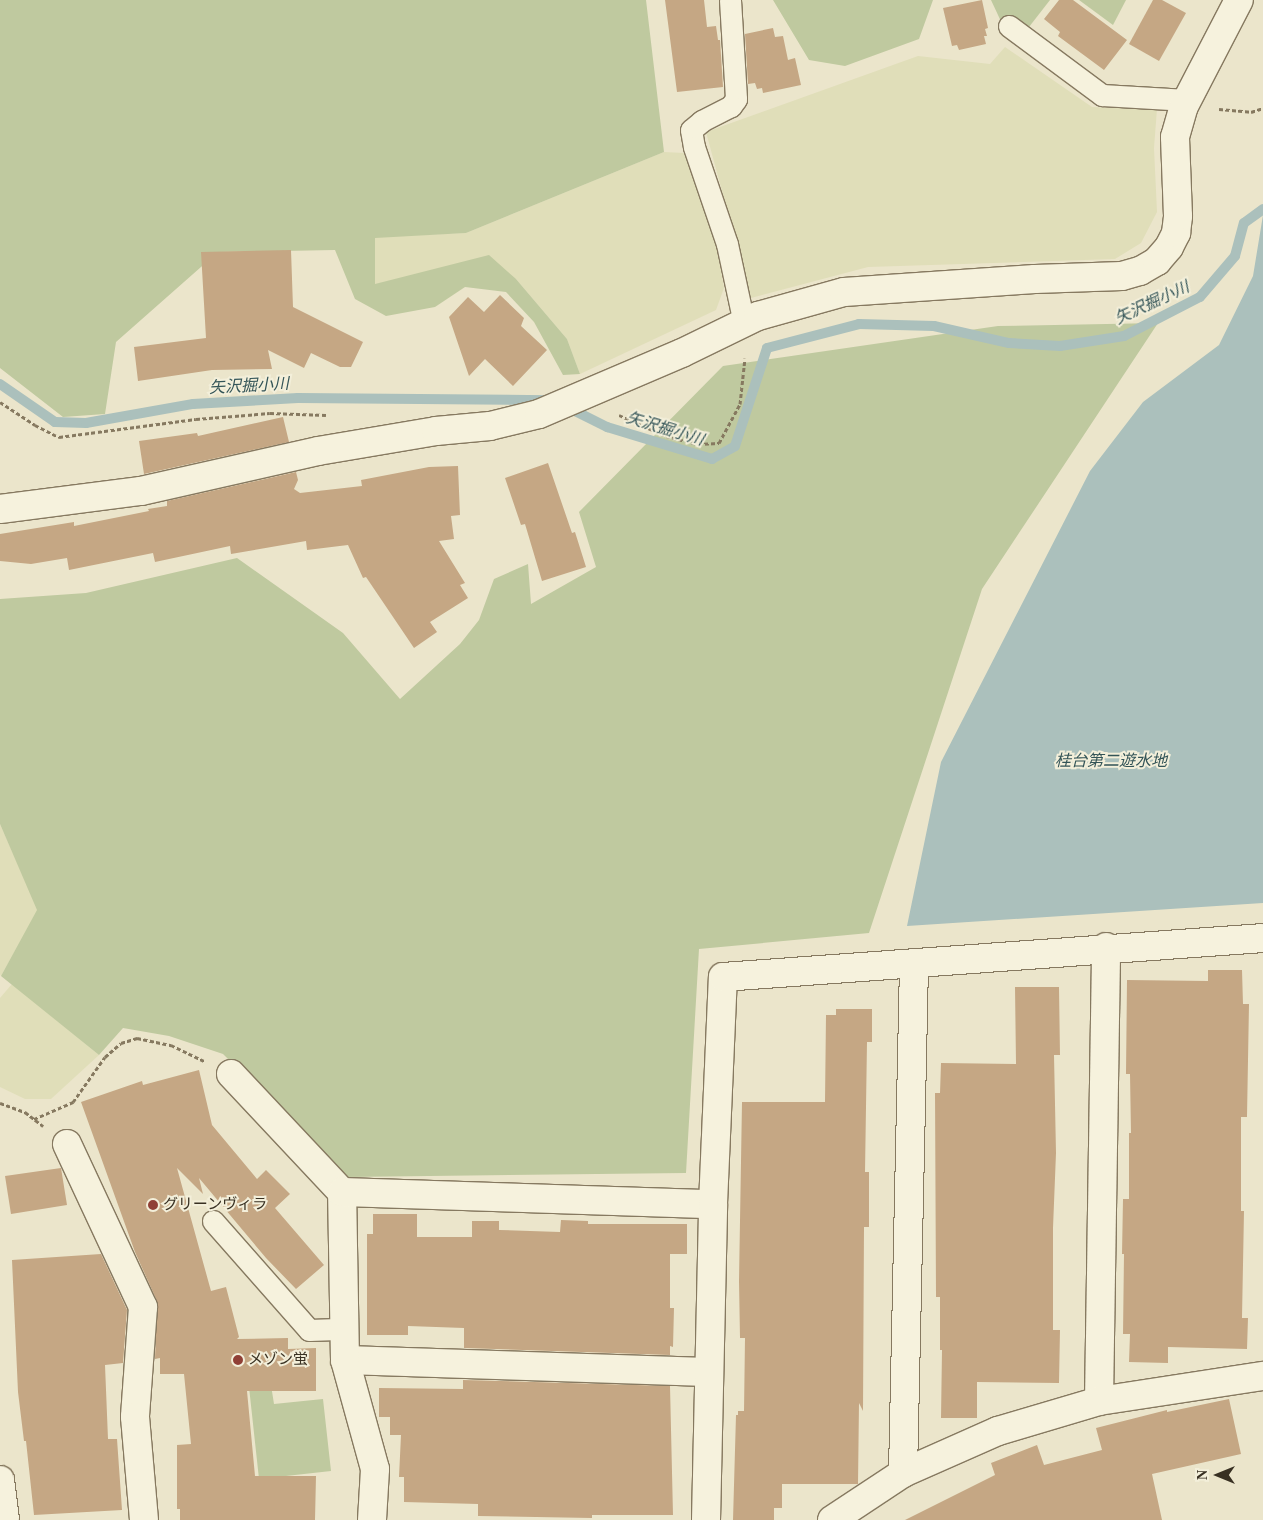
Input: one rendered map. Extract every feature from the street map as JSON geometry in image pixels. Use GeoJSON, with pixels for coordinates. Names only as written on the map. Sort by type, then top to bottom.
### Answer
{"type":"FeatureCollection","features":[{"type":"Feature","properties":{"kind":"street"},"geometry":{"type":"LineString","coordinates":[[0,509],[141,490],[318,452],[436,431],[490,426],[539,414],[575,400],[744,323],[844,292],[1035,279],[1122,276],[1140,271],[1157,261],[1169,247],[1176,234],[1178,216],[1174,137],[1185,103],[1239,0]]}},
{"type":"Feature","properties":{"kind":"street"},"geometry":{"type":"LineString","coordinates":[[706,1520],[708,1372],[723,977],[1263,938]]}},
{"type":"Feature","properties":{"kind":"street"},"geometry":{"type":"LineString","coordinates":[[1100,1400],[1106,948]]}},
{"type":"Feature","properties":{"kind":"street"},"geometry":{"type":"LineString","coordinates":[[903,1472],[914,963]]}},
{"type":"Feature","properties":{"kind":"street"},"geometry":{"type":"LineString","coordinates":[[231,1074],[342,1192],[346,1360],[375,1469],[372,1520]]}},
{"type":"Feature","properties":{"kind":"street"},"geometry":{"type":"LineString","coordinates":[[67,1144],[144,1307],[135,1417],[144,1520]]}},
{"type":"Feature","properties":{"kind":"street"},"geometry":{"type":"LineString","coordinates":[[342,1192],[714,1204]]}},
{"type":"Feature","properties":{"kind":"street"},"geometry":{"type":"LineString","coordinates":[[346,1360],[708,1372]]}},
{"type":"Feature","properties":{"kind":"street"},"geometry":{"type":"LineString","coordinates":[[832,1520],[903,1472],[998,1431],[1100,1400],[1263,1376]]}},
{"type":"Feature","properties":{"kind":"street"},"geometry":{"type":"LineString","coordinates":[[0,1480],[4,1520]]}},
{"type":"Feature","properties":{"kind":"lane"},"geometry":{"type":"LineString","coordinates":[[730,0],[736,100],[731,106],[702,121],[691,130],[694,147],[727,244],[744,323]]}},
{"type":"Feature","properties":{"kind":"lane"},"geometry":{"type":"LineString","coordinates":[[1009,26],[1102,95],[1185,103]]}},
{"type":"Feature","properties":{"kind":"lane"},"geometry":{"type":"LineString","coordinates":[[213,1221],[309,1330],[345,1330]]}},
{"type":"Feature","properties":{"kind":"path"},"geometry":{"type":"LineString","coordinates":[[1185,103],[1251,112],[1263,108]]}},
{"type":"Feature","properties":{"kind":"path"},"geometry":{"type":"LineString","coordinates":[[575,400],[666,436],[698,444],[719,443],[740,404],[746,353]]}},
{"type":"Feature","properties":{"kind":"path"},"geometry":{"type":"LineString","coordinates":[[0,402],[35,425],[59,437],[196,418],[270,413],[333,416]]}},
{"type":"Feature","properties":{"kind":"path"},"geometry":{"type":"LineString","coordinates":[[34,1119],[73,1102],[105,1057],[121,1043],[137,1038],[171,1045],[231,1074]]}},
{"type":"Feature","properties":{"kind":"path"},"geometry":{"type":"LineString","coordinates":[[0,1103],[25,1112],[67,1144]]}},
{"type":"Feature","properties":{"kind":"shaded area"},"geometry":{"type":"Polygon","coordinates":[[[1005,47],[1092,107],[1157,109],[1154,148],[1157,212],[1141,243],[1115,259],[868,267],[751,298],[706,132],[918,56],[990,64],[1005,47]]]}},
{"type":"Feature","properties":{"kind":"shaded area"},"geometry":{"type":"Polygon","coordinates":[[[664,152],[684,153],[714,231],[724,288],[716,310],[580,374],[567,339],[516,279],[375,284],[375,237],[466,233],[664,152]]]}},
{"type":"Feature","properties":{"kind":"shaded area"},"geometry":{"type":"Polygon","coordinates":[[[0,824],[38,910],[1,976],[0,974],[0,824]]]}},
{"type":"Feature","properties":{"kind":"shaded area"},"geometry":{"type":"Polygon","coordinates":[[[12,984],[99,1055],[51,1099],[25,1099],[0,1087],[0,998],[12,984]]]}},
{"type":"Feature","properties":{"kind":"green space"},"geometry":{"type":"Polygon","coordinates":[[[0,0],[646,0],[664,152],[466,233],[375,238],[375,284],[489,255],[516,279],[567,339],[580,374],[563,375],[534,322],[506,292],[465,287],[435,307],[386,316],[355,299],[335,250],[218,252],[116,342],[105,414],[63,417],[0,368],[0,0]]]}},
{"type":"Feature","properties":{"kind":"green space"},"geometry":{"type":"Polygon","coordinates":[[[773,0],[933,0],[919,39],[845,66],[809,60],[773,0]]]}},
{"type":"Feature","properties":{"kind":"green space"},"geometry":{"type":"Polygon","coordinates":[[[991,0],[1050,0],[1022,36],[1005,30],[991,0]]]}},
{"type":"Feature","properties":{"kind":"green space"},"geometry":{"type":"Polygon","coordinates":[[[1079,0],[1126,0],[1113,25],[1079,0]]]}},
{"type":"Feature","properties":{"kind":"green space"},"geometry":{"type":"Polygon","coordinates":[[[1158,323],[982,589],[869,933],[699,949],[686,1173],[348,1177],[223,1054],[169,1036],[123,1028],[99,1055],[1,976],[37,910],[0,824],[0,599],[86,593],[237,558],[343,633],[400,699],[460,644],[479,620],[494,579],[528,564],[531,604],[596,567],[579,512],[723,366],[998,326],[1158,323]]]}},
{"type":"Feature","properties":{"kind":"green space"},"geometry":{"type":"Polygon","coordinates":[[[271,1385],[274,1404],[323,1399],[331,1471],[259,1479],[249,1387],[271,1385]]]}},
{"type":"Feature","properties":{"kind":"water","name":"桂台第二遊水地"},"geometry":{"type":"Polygon","coordinates":[[[1263,215],[1263,903],[907,926],[941,762],[1090,471],[1143,402],[1219,345],[1253,276],[1263,215]]]}},
{"type":"Feature","properties":{"kind":"building"},"geometry":{"type":"Polygon","coordinates":[[[665,0],[704,0],[707,27],[716,26],[718,40],[720,40],[723,87],[677,92],[665,0]]]}},
{"type":"Feature","properties":{"kind":"building"},"geometry":{"type":"Polygon","coordinates":[[[982,0],[988,28],[985,29],[987,36],[984,36],[986,44],[959,50],[957,45],[952,46],[943,8],[982,0]]]}},
{"type":"Feature","properties":{"kind":"building"},"geometry":{"type":"Polygon","coordinates":[[[1059,0],[1073,0],[1127,40],[1104,70],[1058,36],[1060,32],[1044,19],[1059,0]]]}},
{"type":"Feature","properties":{"kind":"building"},"geometry":{"type":"Polygon","coordinates":[[[1153,0],[1162,0],[1186,13],[1159,61],[1129,44],[1153,0]]]}},
{"type":"Feature","properties":{"kind":"building"},"geometry":{"type":"Polygon","coordinates":[[[773,28],[775,37],[783,36],[788,60],[795,58],[801,85],[763,93],[762,88],[757,89],[755,83],[748,84],[745,34],[773,28]]]}},
{"type":"Feature","properties":{"kind":"building"},"geometry":{"type":"Polygon","coordinates":[[[291,250],[293,307],[363,342],[351,367],[340,367],[311,353],[304,368],[268,350],[272,369],[212,370],[138,381],[134,347],[206,338],[201,252],[291,250]]]}},
{"type":"Feature","properties":{"kind":"building"},"geometry":{"type":"Polygon","coordinates":[[[500,295],[524,318],[521,326],[547,350],[513,386],[485,359],[469,376],[449,317],[468,297],[484,312],[500,295]]]}},
{"type":"Feature","properties":{"kind":"building"},"geometry":{"type":"Polygon","coordinates":[[[283,417],[289,442],[144,474],[139,441],[197,433],[198,436],[283,417]]]}},
{"type":"Feature","properties":{"kind":"building"},"geometry":{"type":"Polygon","coordinates":[[[548,463],[572,533],[575,532],[586,567],[542,581],[525,524],[521,525],[505,478],[548,463]]]}},
{"type":"Feature","properties":{"kind":"building"},"geometry":{"type":"Polygon","coordinates":[[[458,466],[460,515],[451,516],[454,539],[439,541],[465,583],[460,585],[468,598],[430,622],[437,632],[414,648],[366,577],[363,578],[348,545],[307,550],[306,541],[231,554],[230,546],[155,562],[153,553],[69,570],[67,558],[31,564],[0,561],[0,534],[74,522],[74,526],[149,511],[148,509],[167,506],[167,501],[296,472],[298,480],[294,489],[300,493],[362,486],[361,480],[429,467],[458,466]]]}},
{"type":"Feature","properties":{"kind":"building"},"geometry":{"type":"Polygon","coordinates":[[[1208,970],[1242,970],[1243,1004],[1249,1004],[1247,1117],[1241,1117],[1241,1211],[1244,1211],[1242,1318],[1248,1318],[1247,1349],[1168,1347],[1168,1363],[1129,1362],[1130,1334],[1123,1334],[1124,1254],[1122,1254],[1123,1199],[1129,1199],[1129,1133],[1131,1133],[1130,1074],[1126,1074],[1127,980],[1208,981],[1208,970]]]}},
{"type":"Feature","properties":{"kind":"building"},"geometry":{"type":"Polygon","coordinates":[[[1015,987],[1059,987],[1060,1055],[1054,1055],[1056,1153],[1053,1228],[1053,1330],[1060,1330],[1059,1383],[977,1382],[977,1418],[941,1418],[942,1350],[940,1350],[940,1297],[936,1297],[935,1093],[940,1093],[941,1063],[1016,1064],[1015,987]]]}},
{"type":"Feature","properties":{"kind":"building"},"geometry":{"type":"Polygon","coordinates":[[[836,1009],[872,1009],[872,1042],[867,1042],[865,1172],[869,1172],[869,1227],[864,1227],[863,1411],[859,1403],[858,1484],[782,1484],[782,1508],[774,1508],[774,1520],[733,1520],[736,1415],[738,1415],[738,1411],[744,1411],[745,1338],[740,1338],[739,1281],[742,1102],[825,1102],[826,1015],[836,1015],[836,1009]]]}},
{"type":"Feature","properties":{"kind":"building"},"geometry":{"type":"Polygon","coordinates":[[[199,1070],[212,1125],[257,1179],[266,1170],[290,1194],[275,1208],[324,1265],[296,1289],[266,1258],[199,1178],[203,1194],[177,1168],[211,1291],[226,1287],[239,1337],[237,1339],[288,1338],[288,1349],[316,1348],[316,1391],[247,1391],[255,1476],[316,1476],[315,1520],[180,1520],[180,1509],[177,1509],[177,1445],[191,1444],[184,1374],[160,1374],[160,1358],[155,1359],[157,1301],[135,1252],[81,1102],[142,1081],[143,1085],[199,1070]]]}},
{"type":"Feature","properties":{"kind":"building"},"geometry":{"type":"Polygon","coordinates":[[[61,1168],[67,1205],[11,1214],[5,1176],[61,1168]]]}},
{"type":"Feature","properties":{"kind":"building"},"geometry":{"type":"Polygon","coordinates":[[[373,1214],[417,1214],[417,1237],[472,1237],[472,1221],[499,1221],[499,1230],[560,1232],[561,1220],[588,1221],[588,1224],[687,1224],[687,1254],[670,1254],[670,1308],[674,1308],[673,1347],[670,1346],[670,1355],[464,1348],[464,1328],[408,1326],[408,1335],[367,1335],[367,1234],[373,1234],[373,1214]]]}},
{"type":"Feature","properties":{"kind":"building"},"geometry":{"type":"Polygon","coordinates":[[[101,1254],[127,1310],[123,1363],[105,1365],[108,1439],[117,1439],[122,1510],[34,1515],[26,1441],[24,1441],[18,1392],[12,1260],[101,1254]]]}},
{"type":"Feature","properties":{"kind":"building"},"geometry":{"type":"Polygon","coordinates":[[[463,1380],[670,1386],[673,1515],[592,1515],[592,1518],[478,1516],[478,1504],[404,1502],[404,1477],[399,1477],[401,1435],[390,1435],[390,1417],[379,1417],[379,1388],[463,1389],[463,1380]]]}},
{"type":"Feature","properties":{"kind":"building"},"geometry":{"type":"Polygon","coordinates":[[[1229,1399],[1241,1454],[1152,1474],[1162,1520],[905,1520],[995,1475],[991,1463],[1037,1445],[1044,1465],[1102,1450],[1096,1428],[1167,1410],[1167,1412],[1229,1399]]]}},
{"type":"Feature","properties":{"kind":"waterway","name":"矢沢掘小川"},"geometry":{"type":"LineString","coordinates":[[567,407],[607,427],[712,459],[735,446],[767,348],[859,324],[934,326],[1009,343],[1060,346],[1124,336],[1200,297],[1235,256],[1244,223],[1263,209]]}},
{"type":"Feature","properties":{"kind":"waterway","name":"矢沢掘小川"},"geometry":{"type":"LineString","coordinates":[[0,384],[55,422],[86,423],[193,404],[298,398],[549,400]]}},
{"type":"Feature","properties":{"kind":"place","name":"グリーンヴィラ"},"geometry":{"type":"Point","coordinates":[153,1205]}},
{"type":"Feature","properties":{"kind":"place","name":"メゾン蛍"},"geometry":{"type":"Point","coordinates":[238,1360]}}]}
